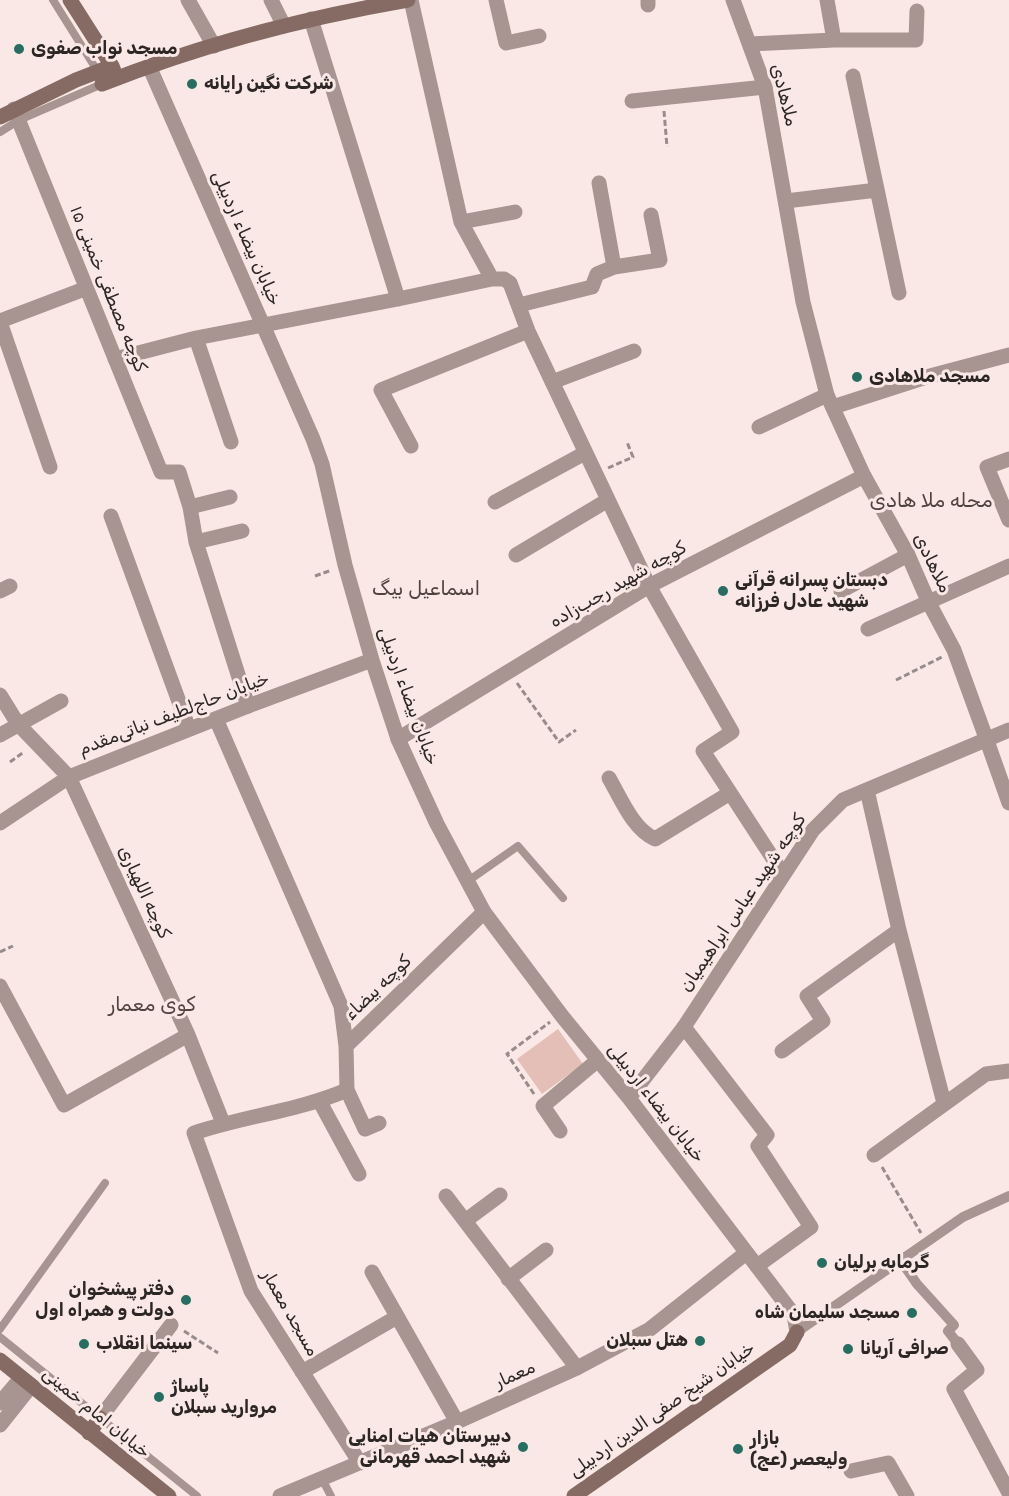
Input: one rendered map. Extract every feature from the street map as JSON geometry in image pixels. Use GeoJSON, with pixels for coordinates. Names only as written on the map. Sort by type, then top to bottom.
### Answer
{"type":"FeatureCollection","features":[{"type":"Feature","properties":{"kind":"main road"},"geometry":{"type":"LineString","coordinates":[[70,0],[115,72]]}},
{"type":"Feature","properties":{"kind":"main road"},"geometry":{"type":"LineString","coordinates":[[0,117],[17,114],[115,72],[149,66],[311,19],[344,6],[410,0]]}},
{"type":"Feature","properties":{"kind":"main road","name":"خیابان شیخ صفی الدین اردبیلی"},"geometry":{"type":"LineString","coordinates":[[574,1496],[790,1345],[797,1332]]}},
{"type":"Feature","properties":{"kind":"main road","name":"خیابان امام خمینی"},"geometry":{"type":"LineString","coordinates":[[0,1360],[16,1385],[89,1433],[169,1496]]}},
{"type":"Feature","properties":{"kind":"main road"},"geometry":{"type":"LineString","coordinates":[[89,1433],[100,1418]]}},
{"type":"Feature","properties":{"kind":"street"},"geometry":{"type":"LineString","coordinates":[[188,0],[214,46]]}},
{"type":"Feature","properties":{"kind":"street"},"geometry":{"type":"LineString","coordinates":[[272,0],[284,26]]}},
{"type":"Feature","properties":{"kind":"street"},"geometry":{"type":"LineString","coordinates":[[410,0],[461,222],[492,279]]}},
{"type":"Feature","properties":{"kind":"street"},"geometry":{"type":"LineString","coordinates":[[496,0],[506,43],[539,36]]}},
{"type":"Feature","properties":{"kind":"street","name":"ملاهادی"},"geometry":{"type":"LineString","coordinates":[[733,0],[765,87],[803,302],[830,401],[864,476],[908,555],[929,603],[954,650],[1009,804]]}},
{"type":"Feature","properties":{"kind":"street"},"geometry":{"type":"LineString","coordinates":[[827,0],[834,40]]}},
{"type":"Feature","properties":{"kind":"street"},"geometry":{"type":"LineString","coordinates":[[750,44],[834,40],[916,40],[917,11]]}},
{"type":"Feature","properties":{"kind":"street"},"geometry":{"type":"LineString","coordinates":[[311,19],[398,299]]}},
{"type":"Feature","properties":{"kind":"street","name":"خیابان بیضاء اردبیلی"},"geometry":{"type":"LineString","coordinates":[[149,66],[306,422],[322,464],[345,565],[372,660],[398,739],[437,824],[484,912],[794,1315],[797,1332]]}},
{"type":"Feature","properties":{"kind":"street"},"geometry":{"type":"LineString","coordinates":[[854,76],[898,293]]}},
{"type":"Feature","properties":{"kind":"street"},"geometry":{"type":"LineString","coordinates":[[632,101],[765,87]]}},
{"type":"Feature","properties":{"kind":"street","name":"کوچه مصطفی خمینی ۱۵"},"geometry":{"type":"LineString","coordinates":[[17,114],[161,472],[179,472],[190,507]]}},
{"type":"Feature","properties":{"kind":"street"},"geometry":{"type":"LineString","coordinates":[[599,183],[614,267]]}},
{"type":"Feature","properties":{"kind":"street"},"geometry":{"type":"LineString","coordinates":[[786,201],[877,190]]}},
{"type":"Feature","properties":{"kind":"street"},"geometry":{"type":"LineString","coordinates":[[461,222],[515,212]]}},
{"type":"Feature","properties":{"kind":"street"},"geometry":{"type":"LineString","coordinates":[[519,305],[592,287],[597,274],[614,267],[660,260],[651,215]]}},
{"type":"Feature","properties":{"kind":"street"},"geometry":{"type":"LineString","coordinates":[[115,359],[196,338],[492,279],[504,279],[510,283],[528,331],[649,586],[732,732],[703,751],[783,874]]}},
{"type":"Feature","properties":{"kind":"street"},"geometry":{"type":"LineString","coordinates":[[50,467],[0,322],[87,288]]}},
{"type":"Feature","properties":{"kind":"street"},"geometry":{"type":"LineString","coordinates":[[411,446],[381,390],[528,331]]}},
{"type":"Feature","properties":{"kind":"street"},"geometry":{"type":"LineString","coordinates":[[196,338],[231,442]]}},
{"type":"Feature","properties":{"kind":"street"},"geometry":{"type":"LineString","coordinates":[[552,382],[634,351]]}},
{"type":"Feature","properties":{"kind":"street"},"geometry":{"type":"LineString","coordinates":[[759,427],[830,401],[1009,355]]}},
{"type":"Feature","properties":{"kind":"street"},"geometry":{"type":"LineString","coordinates":[[495,502],[585,453]]}},
{"type":"Feature","properties":{"kind":"street"},"geometry":{"type":"LineString","coordinates":[[1009,459],[987,467],[1009,520]]}},
{"type":"Feature","properties":{"kind":"street","name":"کوچه شهید رجب‌زاده"},"geometry":{"type":"LineString","coordinates":[[398,739],[649,586],[864,476]]}},
{"type":"Feature","properties":{"kind":"street"},"geometry":{"type":"LineString","coordinates":[[230,497],[190,507],[196,542],[248,706]]}},
{"type":"Feature","properties":{"kind":"street"},"geometry":{"type":"LineString","coordinates":[[516,555],[608,500]]}},
{"type":"Feature","properties":{"kind":"street"},"geometry":{"type":"LineString","coordinates":[[111,516],[189,729]]}},
{"type":"Feature","properties":{"kind":"street"},"geometry":{"type":"LineString","coordinates":[[196,542],[242,531]]}},
{"type":"Feature","properties":{"kind":"street"},"geometry":{"type":"LineString","coordinates":[[841,591],[908,555]]}},
{"type":"Feature","properties":{"kind":"street"},"geometry":{"type":"LineString","coordinates":[[868,629],[1009,566]]}},
{"type":"Feature","properties":{"kind":"street","name":"خیابان حاج‌لطیف نباتی‌مقدم"},"geometry":{"type":"LineString","coordinates":[[0,823],[69,777],[372,660]]}},
{"type":"Feature","properties":{"kind":"street","name":"کوچه اللهیاری"},"geometry":{"type":"LineString","coordinates":[[0,695],[18,724],[69,777],[188,1035],[223,1123]]}},
{"type":"Feature","properties":{"kind":"street"},"geometry":{"type":"LineString","coordinates":[[0,735],[61,701]]}},
{"type":"Feature","properties":{"kind":"street"},"geometry":{"type":"LineString","coordinates":[[216,719],[341,1006],[346,1046]]}},
{"type":"Feature","properties":{"kind":"street","name":"کوچه شهید عباس ابراهیمیان"},"geometry":{"type":"LineString","coordinates":[[629,1098],[684,1027],[783,874],[826,815],[843,800],[1009,730]]}},
{"type":"Feature","properties":{"kind":"street"},"geometry":{"type":"LineString","coordinates":[[609,778],[637,824],[645,834],[655,839],[730,793]]}},
{"type":"Feature","properties":{"kind":"street"},"geometry":{"type":"LineString","coordinates":[[867,790],[899,930],[944,1103]]}},
{"type":"Feature","properties":{"kind":"street","name":"کوچه بیضاء"},"geometry":{"type":"LineString","coordinates":[[347,1090],[346,1046],[484,912]]}},
{"type":"Feature","properties":{"kind":"street"},"geometry":{"type":"LineString","coordinates":[[782,1051],[823,1021],[807,996],[899,930]]}},
{"type":"Feature","properties":{"kind":"street"},"geometry":{"type":"LineString","coordinates":[[0,986],[64,1105],[188,1035]]}},
{"type":"Feature","properties":{"kind":"street"},"geometry":{"type":"LineString","coordinates":[[684,1027],[767,1135],[758,1146],[811,1227],[757,1266]]}},
{"type":"Feature","properties":{"kind":"street"},"geometry":{"type":"LineString","coordinates":[[560,1131],[543,1106],[598,1060]]}},
{"type":"Feature","properties":{"kind":"street"},"geometry":{"type":"LineString","coordinates":[[874,1155],[986,1074],[1009,1071]]}},
{"type":"Feature","properties":{"kind":"street"},"geometry":{"type":"LineString","coordinates":[[223,1123],[320,1102],[347,1090],[365,1129],[379,1123]]}},
{"type":"Feature","properties":{"kind":"street"},"geometry":{"type":"LineString","coordinates":[[320,1102],[359,1174]]}},
{"type":"Feature","properties":{"kind":"street","name":"مسجد معمار"},"geometry":{"type":"LineString","coordinates":[[223,1123],[194,1133],[251,1292],[360,1463]]}},
{"type":"Feature","properties":{"kind":"street"},"geometry":{"type":"LineString","coordinates":[[465,1221],[500,1195]]}},
{"type":"Feature","properties":{"kind":"street"},"geometry":{"type":"LineString","coordinates":[[446,1196],[577,1368]]}},
{"type":"Feature","properties":{"kind":"street"},"geometry":{"type":"LineString","coordinates":[[797,1332],[963,1217],[1009,1196]]}},
{"type":"Feature","properties":{"kind":"street"},"geometry":{"type":"LineString","coordinates":[[508,1279],[546,1250]]}},
{"type":"Feature","properties":{"kind":"street","name":"معمار"},"geometry":{"type":"LineString","coordinates":[[279,1496],[457,1422],[577,1368],[650,1329],[746,1254]]}},
{"type":"Feature","properties":{"kind":"street"},"geometry":{"type":"LineString","coordinates":[[901,1261],[917,1284],[954,1325],[948,1331],[977,1370],[954,1389],[1009,1493]]}},
{"type":"Feature","properties":{"kind":"street"},"geometry":{"type":"LineString","coordinates":[[372,1272],[457,1422]]}},
{"type":"Feature","properties":{"kind":"street"},"geometry":{"type":"LineString","coordinates":[[302,1372],[397,1317]]}},
{"type":"Feature","properties":{"kind":"street"},"geometry":{"type":"LineString","coordinates":[[100,1418],[149,1346],[171,1325]]}},
{"type":"Feature","properties":{"kind":"street"},"geometry":{"type":"LineString","coordinates":[[0,1403],[16,1385]]}},
{"type":"Feature","properties":{"kind":"street"},"geometry":{"type":"LineString","coordinates":[[0,1425],[16,1385]]}},
{"type":"Feature","properties":{"kind":"street"},"geometry":{"type":"LineString","coordinates":[[851,1471],[888,1463],[908,1496]]}},
{"type":"Feature","properties":{"kind":"lane"},"geometry":{"type":"LineString","coordinates":[[53,0],[100,78]]}},
{"type":"Feature","properties":{"kind":"lane"},"geometry":{"type":"LineString","coordinates":[[0,132],[17,114]]}},
{"type":"Feature","properties":{"kind":"lane"},"geometry":{"type":"LineString","coordinates":[[468,881],[518,846],[563,898]]}},
{"type":"Feature","properties":{"kind":"lane"},"geometry":{"type":"LineString","coordinates":[[0,1329],[105,1183]]}},
{"type":"Feature","properties":{"kind":"lane"},"geometry":{"type":"LineString","coordinates":[[0,1337],[197,1496]]}},
{"type":"Feature","properties":{"kind":"lane"},"geometry":{"type":"LineString","coordinates":[[322,1479],[331,1496]]}},
{"type":"Feature","properties":{"kind":"path"},"geometry":{"type":"LineString","coordinates":[[663,98],[667,147]]}},
{"type":"Feature","properties":{"kind":"path"},"geometry":{"type":"LineString","coordinates":[[595,474],[633,457],[627,442]]}},
{"type":"Feature","properties":{"kind":"path"},"geometry":{"type":"LineString","coordinates":[[896,680],[954,650]]}},
{"type":"Feature","properties":{"kind":"path"},"geometry":{"type":"LineString","coordinates":[[508,672],[558,742],[576,730]]}},
{"type":"Feature","properties":{"kind":"path"},"geometry":{"type":"LineString","coordinates":[[0,952],[13,946]]}},
{"type":"Feature","properties":{"kind":"path"},"geometry":{"type":"LineString","coordinates":[[543,1106],[507,1054],[561,1014]]}},
{"type":"Feature","properties":{"kind":"path"},"geometry":{"type":"LineString","coordinates":[[874,1155],[927,1242]]}},
{"type":"Feature","properties":{"kind":"path"},"geometry":{"type":"LineString","coordinates":[[171,1325],[218,1353]]}},
{"type":"Feature","properties":{"kind":"shaded area"},"geometry":{"type":"Polygon","coordinates":[[[558,1029],[583,1064],[542,1094],[517,1059],[558,1029]]]}},
{"type":"Feature","properties":{"kind":"place","name":"مسجد نواب صفوی"},"geometry":{"type":"Point","coordinates":[19,49]}},
{"type":"Feature","properties":{"kind":"place","name":"شرکت نگین رایانه"},"geometry":{"type":"Point","coordinates":[192,84]}},
{"type":"Feature","properties":{"kind":"place","name":"مسجد ملاهادی"},"geometry":{"type":"Point","coordinates":[857,377]}},
{"type":"Feature","properties":{"kind":"place","name":"دبستان پسرانه قرآنی شهید عادل فرزانه"},"geometry":{"type":"Point","coordinates":[723,591]}},
{"type":"Feature","properties":{"kind":"place","name":"گرمابه برلیان"},"geometry":{"type":"Point","coordinates":[822,1263]}},
{"type":"Feature","properties":{"kind":"place","name":"دفتر پیشخوان دولت و همراه اول"},"geometry":{"type":"Point","coordinates":[186,1300]}},
{"type":"Feature","properties":{"kind":"place","name":"مسجد سلیمان شاه"},"geometry":{"type":"Point","coordinates":[912,1313]}},
{"type":"Feature","properties":{"kind":"place","name":"هتل سبلان"},"geometry":{"type":"Point","coordinates":[700,1341]}},
{"type":"Feature","properties":{"kind":"place","name":"سینما انقلاب"},"geometry":{"type":"Point","coordinates":[84,1344]}},
{"type":"Feature","properties":{"kind":"place","name":"صرافی آریانا"},"geometry":{"type":"Point","coordinates":[848,1349]}},
{"type":"Feature","properties":{"kind":"place","name":"پاساژ مروارید سبلان"},"geometry":{"type":"Point","coordinates":[159,1397]}},
{"type":"Feature","properties":{"kind":"place","name":"دبیرستان هیات امنایی شهید احمد قهرمانی"},"geometry":{"type":"Point","coordinates":[523,1447]}},
{"type":"Feature","properties":{"kind":"place","name":"بازار ولیعصر (عج)"},"geometry":{"type":"Point","coordinates":[738,1449]}},
{"type":"Feature","properties":{"kind":"district","name":"محله ملا هادی"},"geometry":{"type":"Point","coordinates":[931,501]}},
{"type":"Feature","properties":{"kind":"district","name":"اسماعیل بیگ"},"geometry":{"type":"Point","coordinates":[426,589]}},
{"type":"Feature","properties":{"kind":"district","name":"کوی معمار"},"geometry":{"type":"Point","coordinates":[152,1005]}}]}
